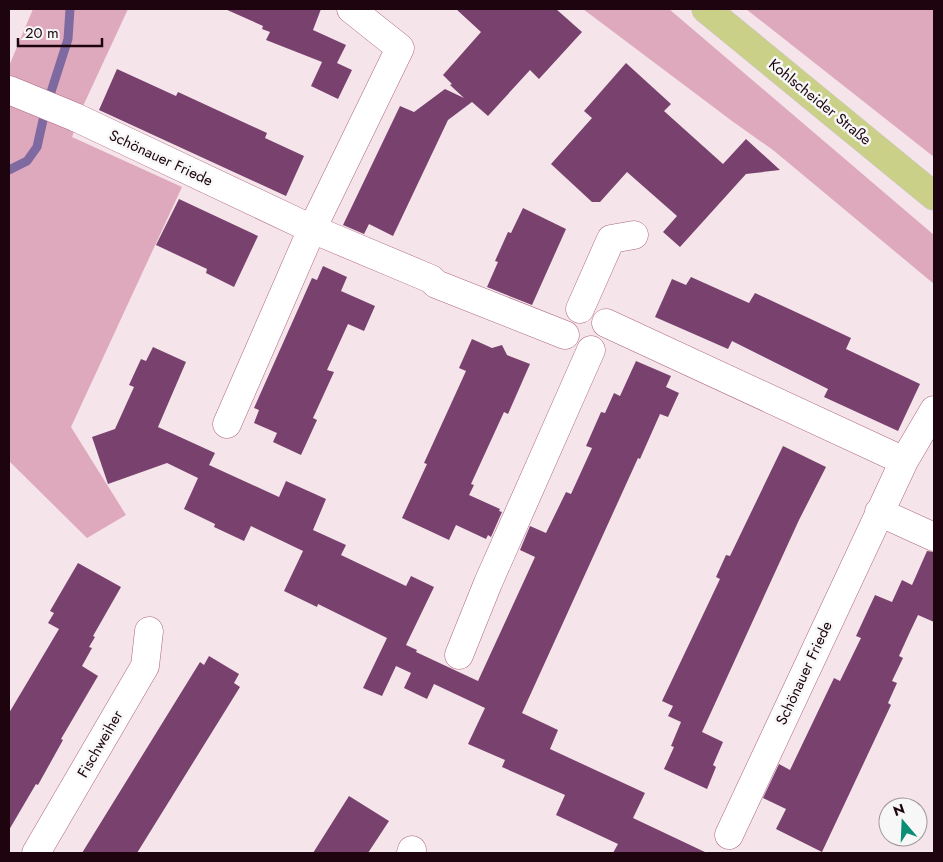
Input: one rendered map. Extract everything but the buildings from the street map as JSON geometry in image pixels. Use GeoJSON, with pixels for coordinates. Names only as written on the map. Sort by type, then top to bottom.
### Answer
{"type":"FeatureCollection","features":[{"type":"Feature","properties":{"kind":"main road","name":"Kohlscheider Straße"},"geometry":{"type":"LineString","coordinates":[[706,9],[934,196]]}},
{"type":"Feature","properties":{"kind":"street"},"geometry":{"type":"LineString","coordinates":[[227,424],[312,229],[400,48],[351,9]]}},
{"type":"Feature","properties":{"kind":"street","name":"Schönauer Friede"},"geometry":{"type":"LineString","coordinates":[[9,90],[75,117],[312,229],[431,279],[436,284],[565,335]]}},
{"type":"Feature","properties":{"kind":"street"},"geometry":{"type":"LineString","coordinates":[[580,308],[611,239],[634,235]]}},
{"type":"Feature","properties":{"kind":"street"},"geometry":{"type":"LineString","coordinates":[[606,323],[904,461]]}},
{"type":"Feature","properties":{"kind":"street"},"geometry":{"type":"LineString","coordinates":[[459,655],[488,583],[591,350]]}},
{"type":"Feature","properties":{"kind":"street","name":"Schönauer Friede"},"geometry":{"type":"LineString","coordinates":[[729,835],[879,512],[904,461],[934,410]]}},
{"type":"Feature","properties":{"kind":"street"},"geometry":{"type":"LineString","coordinates":[[879,512],[934,537]]}},
{"type":"Feature","properties":{"kind":"street","name":"Fischweiher"},"geometry":{"type":"LineString","coordinates":[[36,853],[145,666],[149,631]]}},
{"type":"Feature","properties":{"kind":"shaded area"},"geometry":{"type":"Polygon","coordinates":[[[33,9],[128,9],[84,104],[72,137],[182,187],[71,427],[126,515],[87,538],[9,461],[9,66],[33,9]]]}},
{"type":"Feature","properties":{"kind":"shaded area"},"geometry":{"type":"Polygon","coordinates":[[[583,9],[669,9],[934,235],[934,284],[773,150],[583,9]]]}},
{"type":"Feature","properties":{"kind":"shaded area"},"geometry":{"type":"Polygon","coordinates":[[[746,9],[934,9],[934,157],[746,9]]]}},
{"type":"Feature","properties":{"kind":"waterway"},"geometry":{"type":"LineString","coordinates":[[51,92],[68,39],[70,9]]}},
{"type":"Feature","properties":{"kind":"waterway"},"geometry":{"type":"LineString","coordinates":[[9,170],[27,161],[37,147],[43,120]]}}]}
